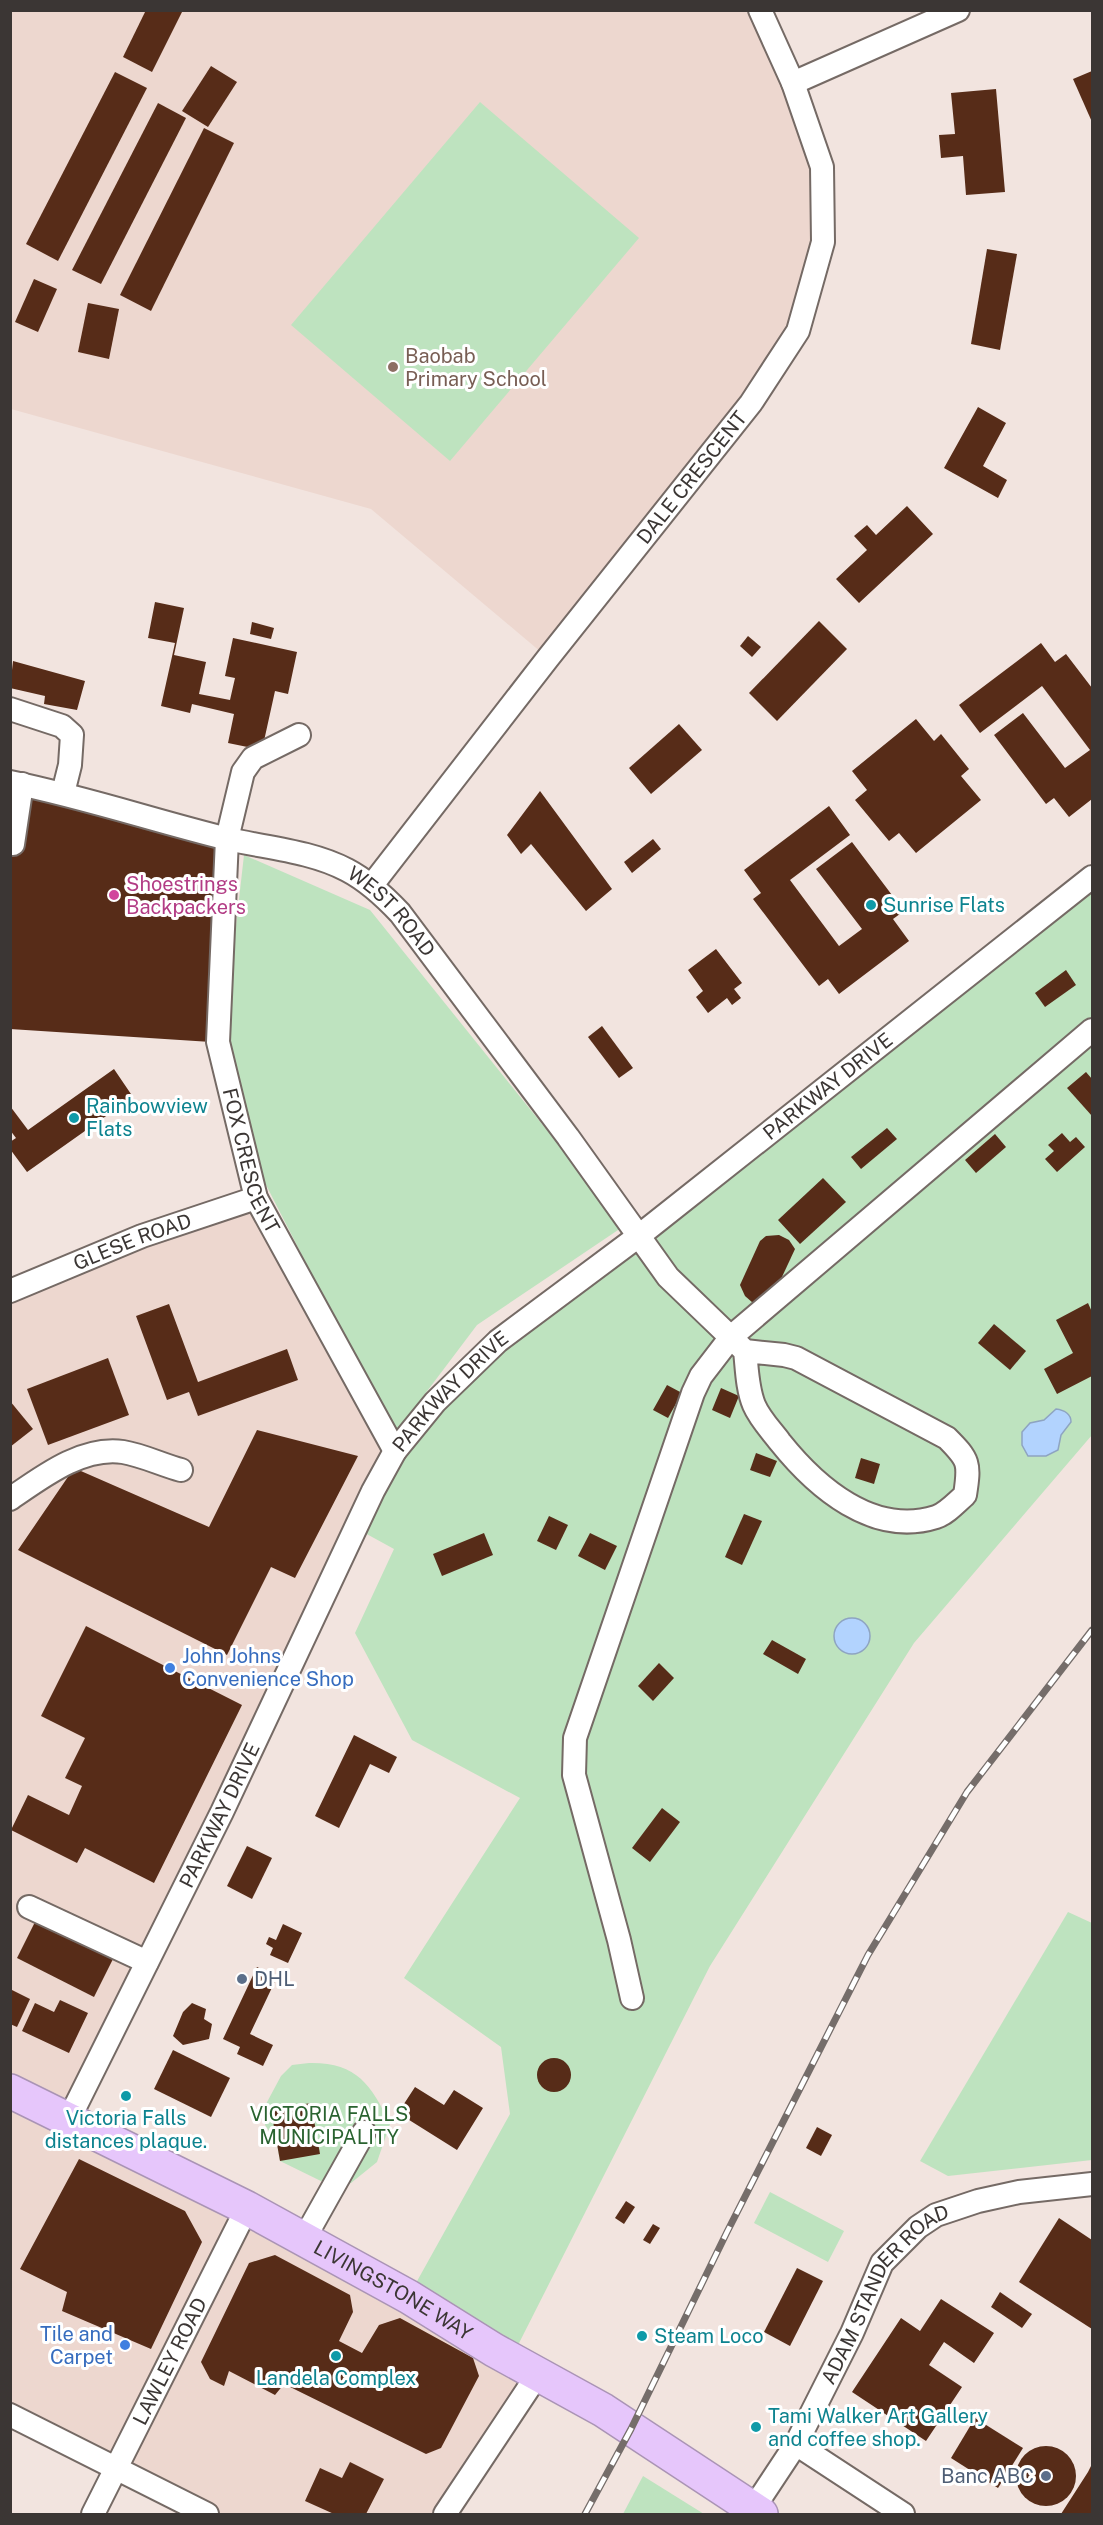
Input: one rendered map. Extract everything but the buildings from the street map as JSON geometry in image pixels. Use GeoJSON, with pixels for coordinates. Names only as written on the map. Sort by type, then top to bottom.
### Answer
{"type":"FeatureCollection","features":[{"type":"Feature","properties":{"kind":"highway","name":"LIVINGSTONE WAY"},"geometry":{"type":"LineString","coordinates":[[10,2091],[248,2208],[409,2297],[603,2410],[757,2512]]}},
{"type":"Feature","properties":{"kind":"street","name":"DALE CRESCENT"},"geometry":{"type":"LineString","coordinates":[[372,885],[548,658],[751,403],[798,331],[823,242],[822,167],[793,83],[760,10]]}},
{"type":"Feature","properties":{"kind":"street"},"geometry":{"type":"LineString","coordinates":[[793,83],[958,10]]}},
{"type":"Feature","properties":{"kind":"street"},"geometry":{"type":"LineString","coordinates":[[10,709],[62,726],[72,735],[70,765],[63,793]]}},
{"type":"Feature","properties":{"kind":"street","name":"FOX CRESCENT"},"geometry":{"type":"LineString","coordinates":[[298,735],[253,758],[243,772],[226,839],[218,1042],[256,1198],[395,1451]]}},
{"type":"Feature","properties":{"kind":"street"},"geometry":{"type":"LineString","coordinates":[[13,844],[16,783]]}},
{"type":"Feature","properties":{"kind":"street","name":"WEST ROAD"},"geometry":{"type":"LineString","coordinates":[[16,783],[63,793],[226,839],[322,860],[372,885],[400,913],[640,1234],[669,1277],[738,1344]]}},
{"type":"Feature","properties":{"kind":"street","name":"PARKWAY DRIVE"},"geometry":{"type":"LineString","coordinates":[[69,2119],[272,1708],[349,1541],[395,1451],[435,1402],[498,1341],[640,1234],[1092,878]]}},
{"type":"Feature","properties":{"kind":"street"},"geometry":{"type":"LineString","coordinates":[[632,1998],[619,1940],[574,1775],[575,1737],[693,1392],[701,1376],[1092,1030]]}},
{"type":"Feature","properties":{"kind":"street","name":"GLESE ROAD"},"geometry":{"type":"LineString","coordinates":[[10,1291],[142,1236],[256,1198]]}},
{"type":"Feature","properties":{"kind":"street"},"geometry":{"type":"LineString","coordinates":[[738,1344],[796,1358],[947,1438],[965,1456],[969,1473],[965,1495],[938,1517],[906,1522],[885,1519],[833,1496],[791,1456],[761,1418],[750,1391],[738,1344]]}},
{"type":"Feature","properties":{"kind":"street"},"geometry":{"type":"LineString","coordinates":[[10,1499],[48,1472],[94,1453],[123,1452],[181,1470]]}},
{"type":"Feature","properties":{"kind":"street"},"geometry":{"type":"LineString","coordinates":[[29,1907],[147,1962]]}},
{"type":"Feature","properties":{"kind":"street"},"geometry":{"type":"LineString","coordinates":[[304,2239],[364,2132]]}},
{"type":"Feature","properties":{"kind":"street","name":"ADAM STANDER ROAD"},"geometry":{"type":"LineString","coordinates":[[757,2512],[796,2444],[852,2333],[882,2263],[918,2227],[936,2215],[978,2201],[1019,2192],[1092,2184]]}},
{"type":"Feature","properties":{"kind":"street","name":"LAWLEY ROAD"},"geometry":{"type":"LineString","coordinates":[[93,2514],[248,2208]]}},
{"type":"Feature","properties":{"kind":"street"},"geometry":{"type":"LineString","coordinates":[[445,2514],[538,2374]]}},
{"type":"Feature","properties":{"kind":"street"},"geometry":{"type":"LineString","coordinates":[[10,2415],[207,2514]]}},
{"type":"Feature","properties":{"kind":"street"},"geometry":{"type":"LineString","coordinates":[[796,2444],[903,2514]]}},
{"type":"Feature","properties":{"kind":"shaded area","name":"Baobab Primary School"},"geometry":{"type":"Polygon","coordinates":[[[10,11],[760,11],[822,167],[823,242],[798,331],[548,658],[371,509],[11,409],[10,11]]]}},
{"type":"Feature","properties":{"kind":"shaded area"},"geometry":{"type":"Polygon","coordinates":[[[256,1198],[395,1451],[69,2118],[538,2374],[445,2514],[207,2514],[11,2415],[10,1291],[256,1198]]]}},
{"type":"Feature","properties":{"kind":"green space"},"geometry":{"type":"Polygon","coordinates":[[[480,102],[639,238],[450,461],[291,325],[480,102]]]}},
{"type":"Feature","properties":{"kind":"green space"},"geometry":{"type":"Polygon","coordinates":[[[244,855],[370,910],[624,1226],[477,1325],[394,1435],[263,1179],[225,1023],[244,855]]]}},
{"type":"Feature","properties":{"kind":"green space"},"geometry":{"type":"Polygon","coordinates":[[[1092,883],[1092,1435],[914,1643],[710,1966],[515,2351],[411,2292],[510,2114],[501,2047],[404,1978],[520,1798],[412,1740],[355,1633],[394,1549],[363,1532],[400,1447],[511,1334],[1092,883]]]}},
{"type":"Feature","properties":{"kind":"green space"},"geometry":{"type":"Polygon","coordinates":[[[1068,1912],[1092,1923],[1092,2160],[948,2176],[920,2161],[1068,1912]]]}},
{"type":"Feature","properties":{"kind":"green space","name":"VICTORIA FALLS MUNICIPALITY"},"geometry":{"type":"Polygon","coordinates":[[[309,2063],[339,2066],[360,2078],[376,2097],[390,2124],[377,2162],[351,2183],[342,2186],[325,2183],[280,2161],[277,2143],[265,2125],[266,2104],[281,2076],[292,2065],[309,2063]]]}},
{"type":"Feature","properties":{"kind":"green space"},"geometry":{"type":"Polygon","coordinates":[[[770,2192],[844,2231],[828,2262],[754,2223],[770,2192]]]}},
{"type":"Feature","properties":{"kind":"green space"},"geometry":{"type":"Polygon","coordinates":[[[643,2476],[704,2514],[623,2514],[643,2476]]]}},
{"type":"Feature","properties":{"kind":"water"},"geometry":{"type":"Polygon","coordinates":[[[1056,1409],[1066,1413],[1071,1422],[1061,1435],[1058,1450],[1046,1456],[1028,1456],[1022,1445],[1022,1432],[1030,1423],[1044,1420],[1056,1409]]]}},
{"type":"Feature","properties":{"kind":"water"},"geometry":{"type":"Polygon","coordinates":[[[852,1618],[865,1623],[870,1636],[865,1649],[852,1654],[839,1649],[834,1636],[839,1623],[852,1618]]]}},
{"type":"Feature","properties":{"kind":"railway"},"geometry":{"type":"LineString","coordinates":[[585,2514],[631,2429],[727,2232],[868,1955],[967,1792],[1092,1630]]}},
{"type":"Feature","properties":{"kind":"place","name":"Baobab Primary School"},"geometry":{"type":"Point","coordinates":[393,367]}},
{"type":"Feature","properties":{"kind":"place","name":"Shoestrings Backpackers"},"geometry":{"type":"Point","coordinates":[114,895]}},
{"type":"Feature","properties":{"kind":"place","name":"Sunrise Flats"},"geometry":{"type":"Point","coordinates":[871,905]}},
{"type":"Feature","properties":{"kind":"place","name":"Rainbowview Flats"},"geometry":{"type":"Point","coordinates":[74,1118]}},
{"type":"Feature","properties":{"kind":"place","name":"John Johns Convenience Shop"},"geometry":{"type":"Point","coordinates":[170,1668]}},
{"type":"Feature","properties":{"kind":"place","name":"DHL"},"geometry":{"type":"Point","coordinates":[242,1979]}},
{"type":"Feature","properties":{"kind":"place","name":"Victoria Falls distances plaque."},"geometry":{"type":"Point","coordinates":[126,2096]}},
{"type":"Feature","properties":{"kind":"place","name":"Steam Loco"},"geometry":{"type":"Point","coordinates":[642,2336]}},
{"type":"Feature","properties":{"kind":"place","name":"Tile and Carpet"},"geometry":{"type":"Point","coordinates":[125,2345]}},
{"type":"Feature","properties":{"kind":"place","name":"Landela Complex"},"geometry":{"type":"Point","coordinates":[336,2356]}},
{"type":"Feature","properties":{"kind":"place","name":"Tami Walker Art Gallery and coffee shop."},"geometry":{"type":"Point","coordinates":[756,2427]}},
{"type":"Feature","properties":{"kind":"place","name":"Banc ABC"},"geometry":{"type":"Point","coordinates":[1046,2476]}}]}
